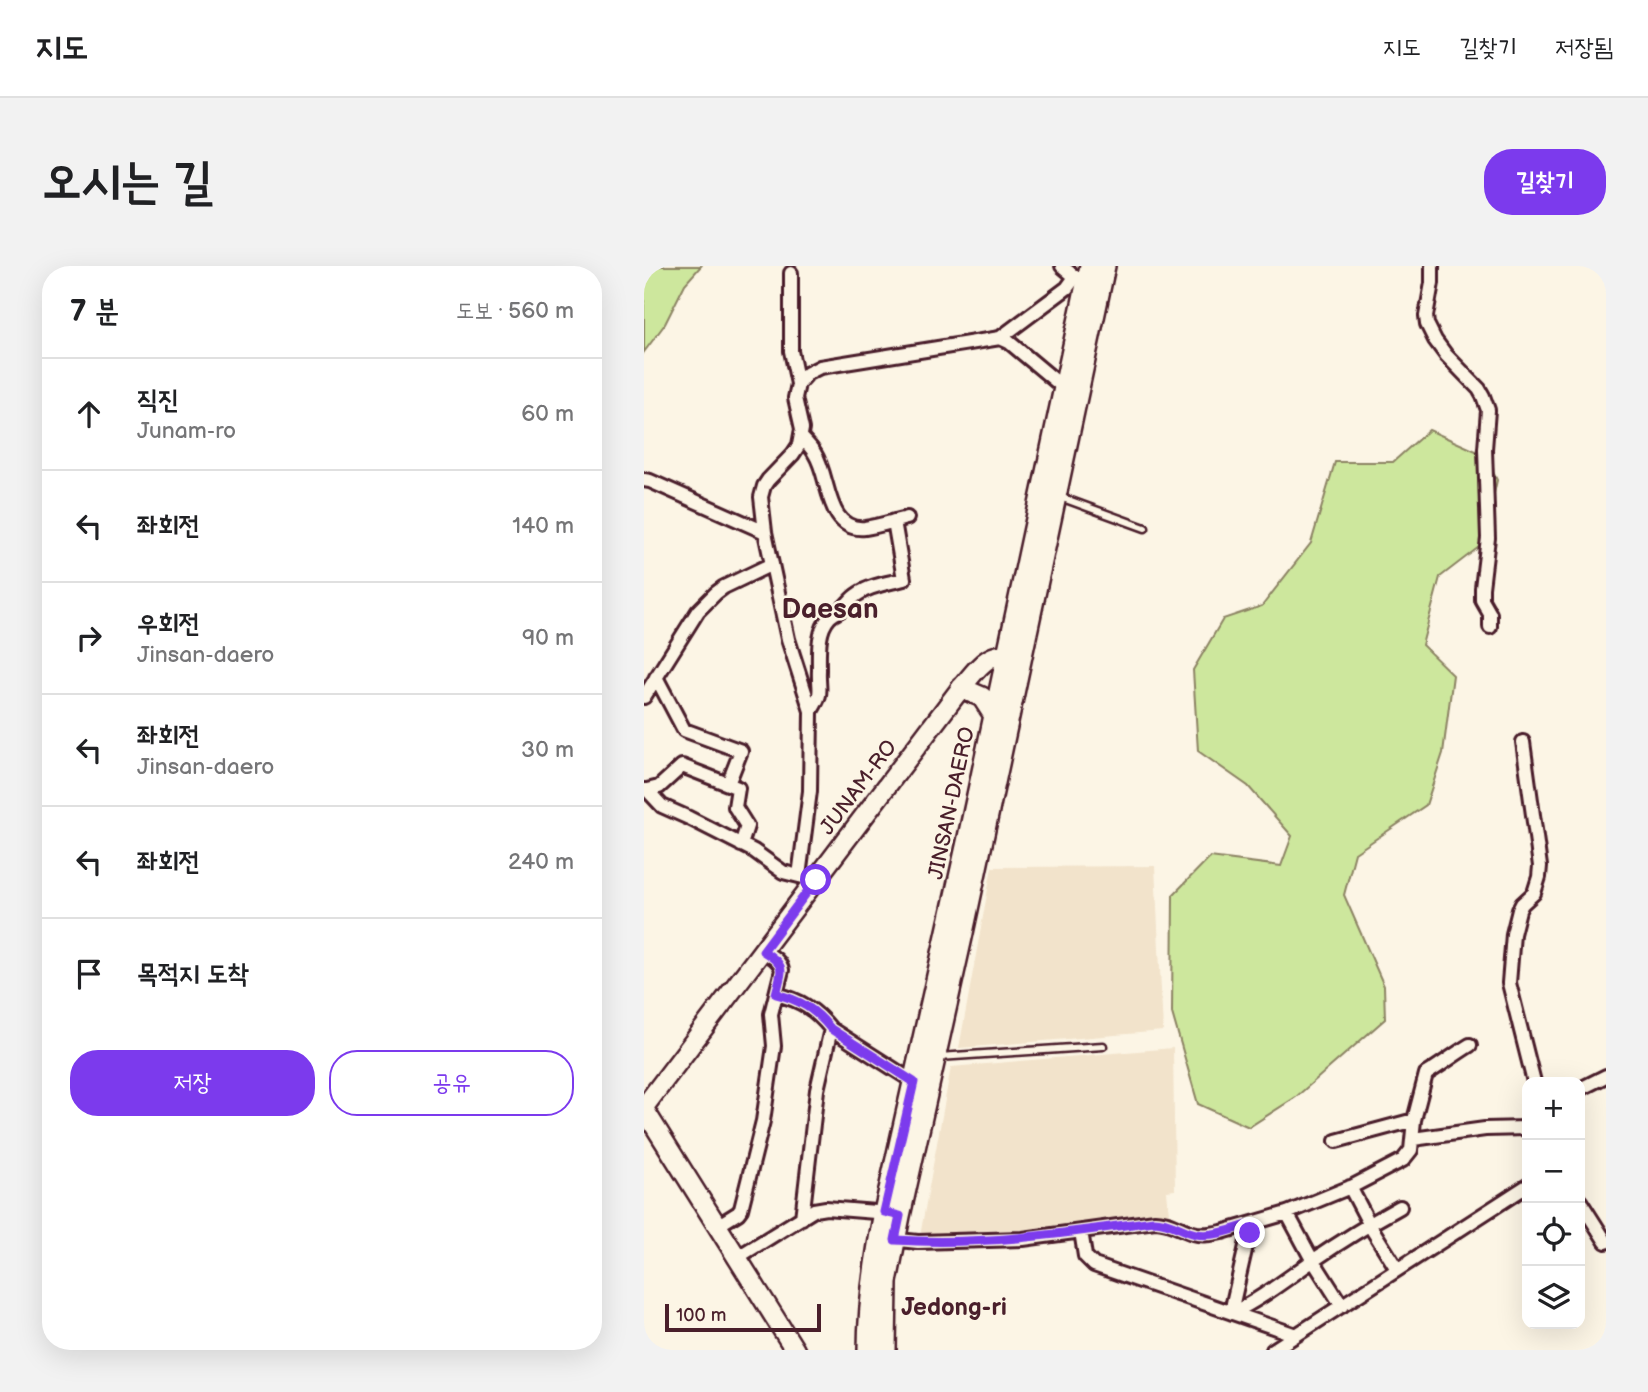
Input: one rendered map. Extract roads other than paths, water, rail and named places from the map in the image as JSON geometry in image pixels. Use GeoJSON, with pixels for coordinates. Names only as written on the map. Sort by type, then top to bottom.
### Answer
{"type":"FeatureCollection","features":[{"type":"Feature","properties":{"kind":"main road","name":"JINSAN-DAERO"},"geometry":{"type":"LineString","coordinates":[[1049,494],[1064,388],[1092,274]]}},
{"type":"Feature","properties":{"kind":"main road","name":"JINSAN-DAERO"},"geometry":{"type":"LineString","coordinates":[[868,1350],[869,1306],[887,1239],[928,1056],[1015,654],[1092,274]]}},
{"type":"Feature","properties":{"kind":"main road","name":"JINSAN-DAERO"},"geometry":{"type":"LineString","coordinates":[[892,1214],[914,1082],[928,1056],[993,714],[1015,654]]}},
{"type":"Feature","properties":{"kind":"main road"},"geometry":{"type":"LineString","coordinates":[[961,688],[982,697],[993,714]]}},
{"type":"Feature","properties":{"kind":"main road","name":"JINSAN-DAERO"},"geometry":{"type":"LineString","coordinates":[[886,1350],[887,1239]]}},
{"type":"Feature","properties":{"kind":"street"},"geometry":{"type":"LineString","coordinates":[[1062,266],[1092,274]]}},
{"type":"Feature","properties":{"kind":"street"},"geometry":{"type":"LineString","coordinates":[[1432,266],[1427,324],[1439,347],[1479,389],[1488,410],[1485,449],[1488,538],[1482,600],[1490,614],[1490,627]]}},
{"type":"Feature","properties":{"kind":"street"},"geometry":{"type":"LineString","coordinates":[[645,790],[662,807],[690,818],[754,852],[783,873],[807,878],[811,711],[788,639],[765,532],[761,497],[764,486],[793,454],[802,437],[795,398],[798,384],[791,351],[791,273]]}},
{"type":"Feature","properties":{"kind":"street"},"geometry":{"type":"LineString","coordinates":[[798,384],[808,373],[820,367],[1000,338],[1067,288],[1092,274]]}},
{"type":"Feature","properties":{"kind":"street"},"geometry":{"type":"LineString","coordinates":[[1000,338],[1009,342],[1064,388]]}},
{"type":"Feature","properties":{"kind":"street"},"geometry":{"type":"LineString","coordinates":[[802,437],[816,454],[835,510],[847,525],[863,528],[907,519]]}},
{"type":"Feature","properties":{"kind":"street"},"geometry":{"type":"LineString","coordinates":[[644,480],[765,532]]}},
{"type":"Feature","properties":{"kind":"street"},"geometry":{"type":"LineString","coordinates":[[811,711],[820,693],[820,637],[830,616],[869,588],[904,579],[894,522]]}},
{"type":"Feature","properties":{"kind":"street"},"geometry":{"type":"LineString","coordinates":[[644,697],[698,611],[724,587],[772,564]]}},
{"type":"Feature","properties":{"kind":"street","name":"JUNAM-RO"},"geometry":{"type":"LineString","coordinates":[[644,1108],[763,951],[807,878],[961,688],[988,660],[996,655],[1015,654]]}},
{"type":"Feature","properties":{"kind":"street"},"geometry":{"type":"LineString","coordinates":[[656,677],[684,730],[741,751],[728,784]]}},
{"type":"Feature","properties":{"kind":"street"},"geometry":{"type":"LineString","coordinates":[[1523,742],[1540,866],[1534,893],[1518,910],[1509,983],[1533,1077]]}},
{"type":"Feature","properties":{"kind":"street"},"geometry":{"type":"LineString","coordinates":[[645,790],[659,787],[682,766],[738,788],[735,807],[747,826],[741,845]]}},
{"type":"Feature","properties":{"kind":"street"},"geometry":{"type":"LineString","coordinates":[[717,1226],[741,1209],[760,1133],[774,1046],[771,1014],[782,970],[776,960],[763,951]]}},
{"type":"Feature","properties":{"kind":"street"},"geometry":{"type":"LineString","coordinates":[[776,994],[794,998],[807,1006],[831,1029],[914,1082]]}},
{"type":"Feature","properties":{"kind":"street"},"geometry":{"type":"LineString","coordinates":[[802,1218],[817,1090],[831,1029]]}},
{"type":"Feature","properties":{"kind":"street"},"geometry":{"type":"LineString","coordinates":[[887,1239],[918,1242],[1023,1239],[1154,1221],[1164,1221],[1195,1234],[1211,1234],[1287,1213],[1350,1187],[1403,1160],[1411,1150],[1414,1120],[1426,1074],[1470,1045]]}},
{"type":"Feature","properties":{"kind":"street"},"geometry":{"type":"LineString","coordinates":[[1585,1086],[1606,1076]]}},
{"type":"Feature","properties":{"kind":"street"},"geometry":{"type":"LineString","coordinates":[[644,1108],[795,1350]]}},
{"type":"Feature","properties":{"kind":"street"},"geometry":{"type":"LineString","coordinates":[[1336,1141],[1414,1120]]}},
{"type":"Feature","properties":{"kind":"street"},"geometry":{"type":"LineString","coordinates":[[1413,1139],[1485,1129],[1522,1128]]}},
{"type":"Feature","properties":{"kind":"street"},"geometry":{"type":"LineString","coordinates":[[1350,1187],[1397,1269]]}},
{"type":"Feature","properties":{"kind":"street"},"geometry":{"type":"LineString","coordinates":[[1272,1350],[1522,1189]]}},
{"type":"Feature","properties":{"kind":"street"},"geometry":{"type":"LineString","coordinates":[[1581,1203],[1606,1242]]}},
{"type":"Feature","properties":{"kind":"street"},"geometry":{"type":"LineString","coordinates":[[1232,1313],[1253,1303],[1369,1224],[1400,1207]]}},
{"type":"Feature","properties":{"kind":"street"},"geometry":{"type":"LineString","coordinates":[[738,1257],[814,1210],[826,1208],[892,1214]]}},
{"type":"Feature","properties":{"kind":"street"},"geometry":{"type":"LineString","coordinates":[[1287,1213],[1342,1306]]}},
{"type":"Feature","properties":{"kind":"street"},"geometry":{"type":"LineString","coordinates":[[1232,1313],[1251,1224]]}},
{"type":"Feature","properties":{"kind":"street"},"geometry":{"type":"LineString","coordinates":[[1081,1231],[1086,1256],[1094,1265],[1296,1335]]}},
{"type":"Feature","properties":{"kind":"lane"},"geometry":{"type":"LineString","coordinates":[[1049,494],[1145,528]]}},
{"type":"Feature","properties":{"kind":"lane"},"geometry":{"type":"LineString","coordinates":[[928,1056],[1103,1046]]}},
{"type":"Feature","properties":{"kind":"district","name":"Daesan"},"geometry":{"type":"Point","coordinates":[830,608]}},
{"type":"Feature","properties":{"kind":"district","name":"Jedong-ri"},"geometry":{"type":"Point","coordinates":[954,1307]}}]}
